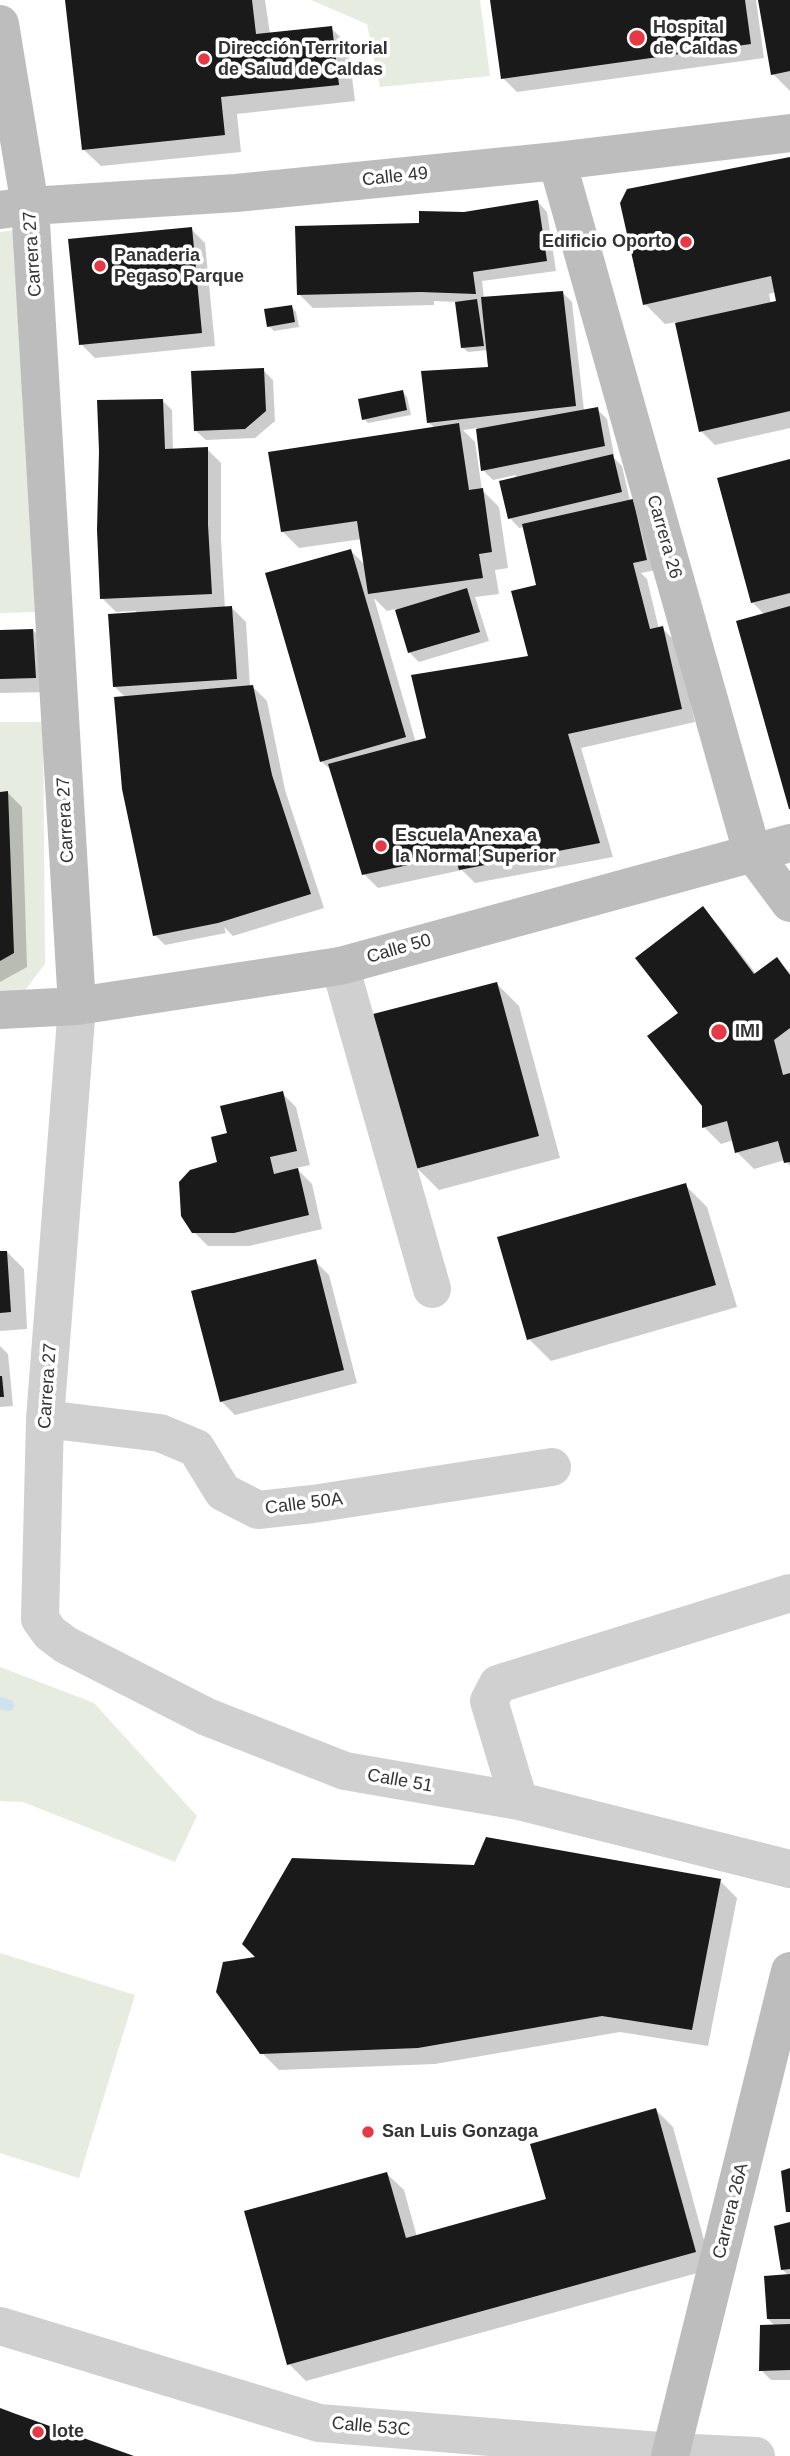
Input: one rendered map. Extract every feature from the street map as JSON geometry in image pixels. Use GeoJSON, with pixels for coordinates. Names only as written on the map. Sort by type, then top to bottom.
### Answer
{"type":"FeatureCollection","features":[{"type":"Feature","properties":{"kind":"street","name":"Carrera 27"},"geometry":{"type":"LineString","coordinates":[[0,24],[77,1006],[45,1419],[40,1619]]}},
{"type":"Feature","properties":{"kind":"street","name":"Calle 49"},"geometry":{"type":"LineString","coordinates":[[15,208],[236,193],[557,161],[790,133]]}},
{"type":"Feature","properties":{"kind":"street","name":"Carrera 26"},"geometry":{"type":"LineString","coordinates":[[557,161],[752,852],[790,903]]}},
{"type":"Feature","properties":{"kind":"street","name":"Calle 50"},"geometry":{"type":"LineString","coordinates":[[0,1010],[77,1006],[340,966],[790,843]]}},
{"type":"Feature","properties":{"kind":"street"},"geometry":{"type":"LineString","coordinates":[[340,966],[432,1290]]}},
{"type":"Feature","properties":{"kind":"street","name":"Calle 50A"},"geometry":{"type":"LineString","coordinates":[[45,1419],[160,1433],[196,1448],[223,1492],[258,1510],[327,1502],[551,1467]]}},
{"type":"Feature","properties":{"kind":"street"},"geometry":{"type":"LineString","coordinates":[[519,1801],[489,1701],[498,1684],[790,1593]]}},
{"type":"Feature","properties":{"kind":"street","name":"Calle 51"},"geometry":{"type":"LineString","coordinates":[[40,1619],[50,1633],[66,1644],[207,1717],[345,1771],[519,1801],[790,1869]]}},
{"type":"Feature","properties":{"kind":"street","name":"Carrera 26A"},"geometry":{"type":"LineString","coordinates":[[671,2454],[790,1971]]}},
{"type":"Feature","properties":{"kind":"street","name":"Calle 53C"},"geometry":{"type":"LineString","coordinates":[[0,2326],[319,2423],[671,2454],[756,2456]]}},
{"type":"Feature","properties":{"kind":"shaded area"},"geometry":{"type":"Polygon","coordinates":[[[311,0],[480,0],[490,76],[380,87],[367,24],[311,0]]]}},
{"type":"Feature","properties":{"kind":"shaded area"},"geometry":{"type":"Polygon","coordinates":[[[16,230],[35,612],[0,613],[0,232],[16,230]]]}},
{"type":"Feature","properties":{"kind":"shaded area"},"geometry":{"type":"Polygon","coordinates":[[[0,722],[43,722],[45,964],[23,993],[0,993],[0,722]]]}},
{"type":"Feature","properties":{"kind":"shaded area"},"geometry":{"type":"Polygon","coordinates":[[[0,1667],[94,1703],[197,1816],[175,1862],[23,1802],[0,1801],[0,1667]]]}},
{"type":"Feature","properties":{"kind":"shaded area"},"geometry":{"type":"Polygon","coordinates":[[[0,1953],[135,1995],[79,2178],[0,2153],[0,1953]]]}},
{"type":"Feature","properties":{"kind":"building","name":"Dirección Territorial de Salud de Caldas"},"geometry":{"type":"Polygon","coordinates":[[[65,0],[252,0],[256,34],[332,26],[339,85],[221,97],[225,135],[82,150],[65,0]]]}},
{"type":"Feature","properties":{"kind":"building"},"geometry":{"type":"Polygon","coordinates":[[[490,0],[745,0],[751,44],[501,79],[490,0]]]}},
{"type":"Feature","properties":{"kind":"building"},"geometry":{"type":"Polygon","coordinates":[[[758,0],[790,0],[790,71],[771,75],[758,0]]]}},
{"type":"Feature","properties":{"kind":"building"},"geometry":{"type":"Polygon","coordinates":[[[790,157],[790,411],[699,432],[675,323],[776,301],[771,276],[643,305],[620,203],[627,189],[790,157]]]}},
{"type":"Feature","properties":{"kind":"building"},"geometry":{"type":"Polygon","coordinates":[[[538,200],[547,261],[473,272],[476,294],[421,292],[297,295],[295,226],[419,223],[419,211],[464,212],[538,200]]]}},
{"type":"Feature","properties":{"kind":"building"},"geometry":{"type":"Polygon","coordinates":[[[192,227],[202,333],[79,345],[68,239],[192,227]]]}},
{"type":"Feature","properties":{"kind":"building"},"geometry":{"type":"Polygon","coordinates":[[[563,291],[576,406],[427,423],[421,371],[488,367],[481,297],[563,291]]]}},
{"type":"Feature","properties":{"kind":"building"},"geometry":{"type":"Polygon","coordinates":[[[477,299],[484,346],[461,348],[455,302],[477,299]]]}},
{"type":"Feature","properties":{"kind":"building"},"geometry":{"type":"Polygon","coordinates":[[[292,305],[295,322],[267,327],[264,309],[292,305]]]}},
{"type":"Feature","properties":{"kind":"building"},"geometry":{"type":"Polygon","coordinates":[[[264,368],[266,411],[245,429],[194,431],[191,371],[264,368]]]}},
{"type":"Feature","properties":{"kind":"building"},"geometry":{"type":"Polygon","coordinates":[[[403,390],[407,410],[362,420],[358,399],[403,390]]]}},
{"type":"Feature","properties":{"kind":"building"},"geometry":{"type":"Polygon","coordinates":[[[163,399],[165,449],[208,447],[208,525],[212,594],[100,599],[97,400],[163,399]]]}},
{"type":"Feature","properties":{"kind":"building"},"geometry":{"type":"Polygon","coordinates":[[[598,407],[605,446],[481,471],[476,429],[598,407]]]}},
{"type":"Feature","properties":{"kind":"building"},"geometry":{"type":"Polygon","coordinates":[[[459,423],[469,490],[483,488],[492,552],[479,554],[483,578],[368,594],[357,521],[281,532],[268,452],[459,423]]]}},
{"type":"Feature","properties":{"kind":"building"},"geometry":{"type":"Polygon","coordinates":[[[613,454],[622,492],[508,519],[499,481],[613,454]]]}},
{"type":"Feature","properties":{"kind":"building"},"geometry":{"type":"Polygon","coordinates":[[[790,459],[790,593],[751,603],[717,478],[790,459]]]}},
{"type":"Feature","properties":{"kind":"building"},"geometry":{"type":"Polygon","coordinates":[[[633,499],[647,560],[633,563],[650,629],[663,626],[682,709],[568,734],[600,843],[459,870],[455,855],[362,875],[328,764],[426,738],[411,675],[528,656],[511,591],[536,585],[522,524],[633,499]]]}},
{"type":"Feature","properties":{"kind":"building"},"geometry":{"type":"Polygon","coordinates":[[[351,549],[406,737],[320,762],[265,573],[351,549]]]}},
{"type":"Feature","properties":{"kind":"building"},"geometry":{"type":"Polygon","coordinates":[[[467,588],[480,632],[408,653],[395,610],[467,588]]]}},
{"type":"Feature","properties":{"kind":"building"},"geometry":{"type":"Polygon","coordinates":[[[232,606],[237,679],[113,687],[108,614],[232,606]]]}},
{"type":"Feature","properties":{"kind":"building"},"geometry":{"type":"Polygon","coordinates":[[[790,606],[790,809],[789,809],[736,621],[790,606]]]}},
{"type":"Feature","properties":{"kind":"building"},"geometry":{"type":"Polygon","coordinates":[[[33,629],[36,678],[0,679],[0,630],[33,629]]]}},
{"type":"Feature","properties":{"kind":"building"},"geometry":{"type":"Polygon","coordinates":[[[253,685],[272,775],[311,894],[218,923],[153,936],[122,789],[114,697],[253,685]]]}},
{"type":"Feature","properties":{"kind":"building"},"geometry":{"type":"Polygon","coordinates":[[[8,791],[14,953],[0,961],[0,792],[8,791]]]}},
{"type":"Feature","properties":{"kind":"building","name":"IMI"},"geometry":{"type":"Polygon","coordinates":[[[703,906],[754,974],[777,957],[790,975],[790,1028],[774,1040],[783,1075],[790,1073],[790,1162],[784,1163],[778,1141],[735,1153],[727,1121],[702,1128],[702,1106],[647,1036],[678,1013],[635,958],[703,906]]]}},
{"type":"Feature","properties":{"kind":"building"},"geometry":{"type":"Polygon","coordinates":[[[497,982],[539,1136],[415,1169],[373,1014],[497,982]]]}},
{"type":"Feature","properties":{"kind":"building"},"geometry":{"type":"Polygon","coordinates":[[[283,1091],[297,1151],[270,1157],[274,1174],[298,1168],[309,1215],[234,1233],[192,1233],[181,1216],[179,1182],[190,1170],[217,1162],[211,1137],[227,1133],[220,1106],[283,1091]]]}},
{"type":"Feature","properties":{"kind":"building"},"geometry":{"type":"Polygon","coordinates":[[[686,1183],[716,1285],[527,1340],[497,1237],[686,1183]]]}},
{"type":"Feature","properties":{"kind":"building"},"geometry":{"type":"Polygon","coordinates":[[[0,1251],[7,1251],[11,1312],[0,1313],[0,1251]]]}},
{"type":"Feature","properties":{"kind":"building"},"geometry":{"type":"Polygon","coordinates":[[[316,1259],[344,1370],[220,1402],[191,1291],[316,1259]]]}},
{"type":"Feature","properties":{"kind":"building"},"geometry":{"type":"Polygon","coordinates":[[[2,1376],[4,1397],[0,1397],[2,1376]]]}},
{"type":"Feature","properties":{"kind":"building"},"geometry":{"type":"Polygon","coordinates":[[[486,1837],[721,1879],[692,2030],[602,2016],[418,2048],[260,2054],[216,1992],[223,1962],[255,1957],[242,1944],[292,1858],[474,1865],[486,1837]]]}},
{"type":"Feature","properties":{"kind":"building"},"geometry":{"type":"Polygon","coordinates":[[[656,2108],[696,2252],[287,2365],[244,2211],[387,2172],[406,2238],[546,2199],[530,2144],[656,2108]]]}},
{"type":"Feature","properties":{"kind":"building"},"geometry":{"type":"Polygon","coordinates":[[[790,2168],[790,2212],[786,2212],[781,2171],[790,2168]]]}},
{"type":"Feature","properties":{"kind":"building"},"geometry":{"type":"Polygon","coordinates":[[[790,2222],[790,2269],[781,2270],[774,2226],[790,2222]]]}},
{"type":"Feature","properties":{"kind":"building"},"geometry":{"type":"Polygon","coordinates":[[[790,2274],[790,2319],[767,2319],[764,2276],[790,2274]]]}},
{"type":"Feature","properties":{"kind":"building"},"geometry":{"type":"Polygon","coordinates":[[[790,2324],[790,2370],[759,2371],[760,2325],[790,2324]]]}},
{"type":"Feature","properties":{"kind":"building","name":"lote"},"geometry":{"type":"Polygon","coordinates":[[[0,2408],[16,2414],[134,2456],[0,2456],[0,2408]]]}},
{"type":"Feature","properties":{"kind":"waterway"},"geometry":{"type":"LineString","coordinates":[[0,1703],[8,1705]]}},
{"type":"Feature","properties":{"kind":"place","name":"Hospital de Caldas"},"geometry":{"type":"Point","coordinates":[637,38]}},
{"type":"Feature","properties":{"kind":"place","name":"Dirección Territorial de Salud de Caldas"},"geometry":{"type":"Point","coordinates":[204,59]}},
{"type":"Feature","properties":{"kind":"place","name":"Edificio Oporto"},"geometry":{"type":"Point","coordinates":[686,242]}},
{"type":"Feature","properties":{"kind":"place","name":"Panaderia Pegaso Parque"},"geometry":{"type":"Point","coordinates":[100,266]}},
{"type":"Feature","properties":{"kind":"place","name":"Escuela Anexa a la Normal Superior"},"geometry":{"type":"Point","coordinates":[381,846]}},
{"type":"Feature","properties":{"kind":"place","name":"IMI"},"geometry":{"type":"Point","coordinates":[719,1032]}},
{"type":"Feature","properties":{"kind":"place","name":"San Luis Gonzaga"},"geometry":{"type":"Point","coordinates":[368,2132]}},
{"type":"Feature","properties":{"kind":"place","name":"lote"},"geometry":{"type":"Point","coordinates":[38,2432]}}]}
